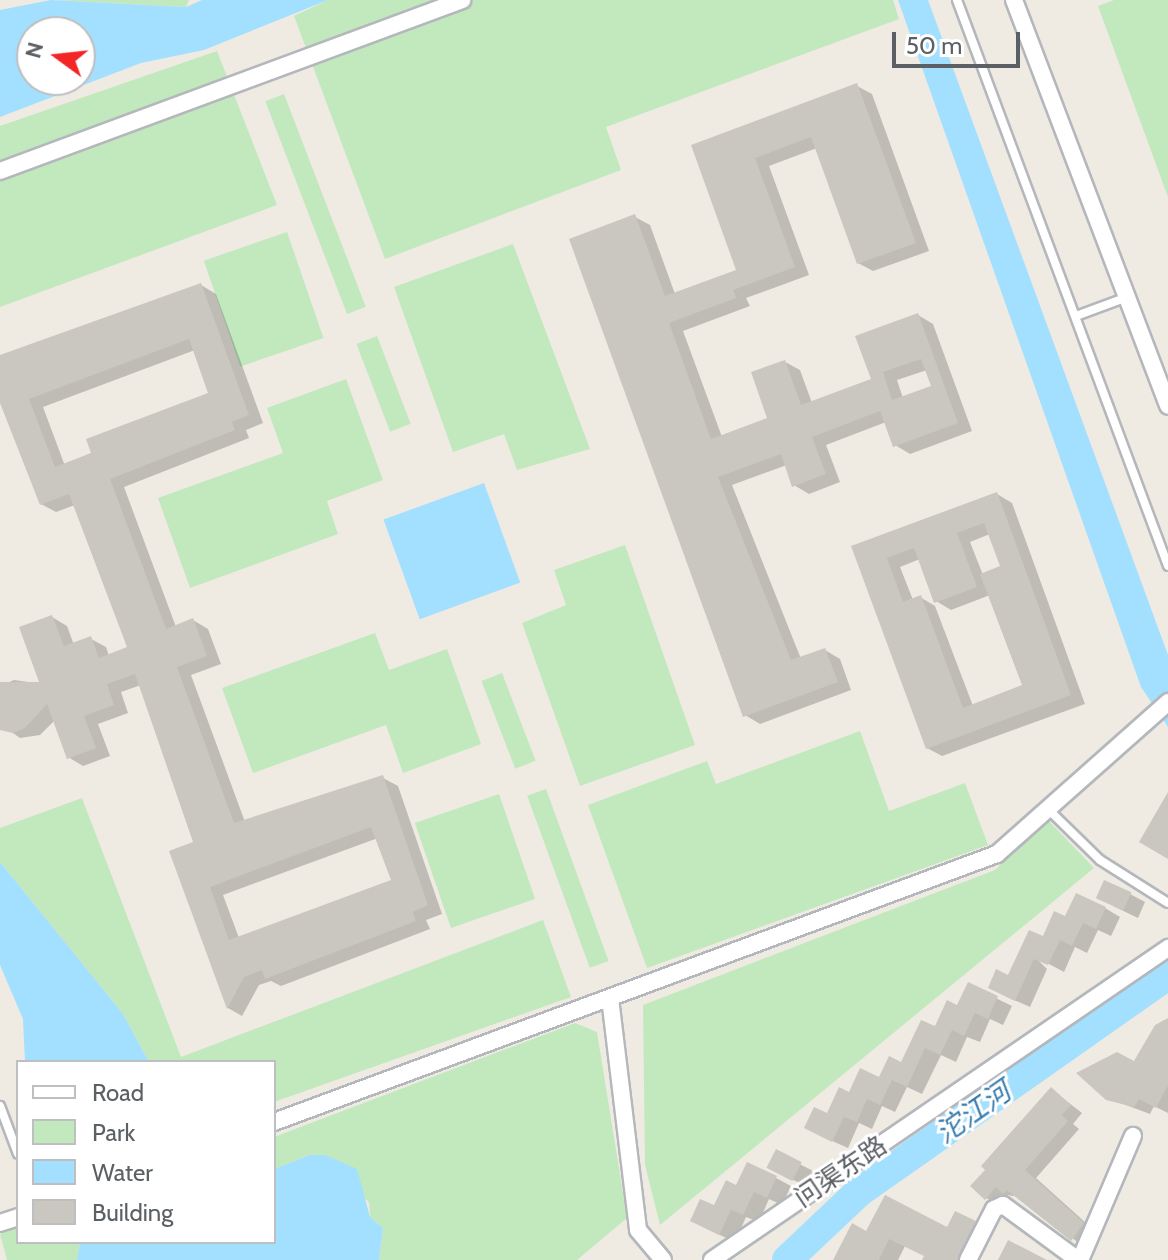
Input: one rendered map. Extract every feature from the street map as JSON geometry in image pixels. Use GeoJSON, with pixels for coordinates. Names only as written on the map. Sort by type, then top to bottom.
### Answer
{"type":"FeatureCollection","features":[{"type":"Feature","properties":{"kind":"street"},"geometry":{"type":"LineString","coordinates":[[0,171],[462,0]]}},
{"type":"Feature","properties":{"kind":"street"},"geometry":{"type":"LineString","coordinates":[[1014,0],[1168,406]]}},
{"type":"Feature","properties":{"kind":"street"},"geometry":{"type":"LineString","coordinates":[[276,1121],[997,854],[1168,702]]}},
{"type":"Feature","properties":{"kind":"street","name":"问渠东路"},"geometry":{"type":"LineString","coordinates":[[712,1260],[1168,948]]}},
{"type":"Feature","properties":{"kind":"street"},"geometry":{"type":"LineString","coordinates":[[610,998],[638,1230],[663,1260]]}},
{"type":"Feature","properties":{"kind":"street"},"geometry":{"type":"LineString","coordinates":[[968,1260],[994,1209],[1003,1205],[1061,1255],[1079,1260],[1133,1136]]}},
{"type":"Feature","properties":{"kind":"lane"},"geometry":{"type":"LineString","coordinates":[[957,0],[1168,566]]}},
{"type":"Feature","properties":{"kind":"lane"},"geometry":{"type":"LineString","coordinates":[[1076,316],[1127,297]]}},
{"type":"Feature","properties":{"kind":"lane"},"geometry":{"type":"LineString","coordinates":[[1052,813],[1100,860],[1168,903]]}},
{"type":"Feature","properties":{"kind":"lane"},"geometry":{"type":"LineString","coordinates":[[0,1106],[16,1149]]}},
{"type":"Feature","properties":{"kind":"green space"},"geometry":{"type":"Polygon","coordinates":[[[54,0],[189,0],[186,7],[54,0]]]}},
{"type":"Feature","properties":{"kind":"green space"},"geometry":{"type":"Polygon","coordinates":[[[328,0],[893,0],[899,19],[606,127],[621,170],[385,259],[294,16],[328,0]]]}},
{"type":"Feature","properties":{"kind":"green space"},"geometry":{"type":"Polygon","coordinates":[[[1114,0],[1168,0],[1168,197],[1098,6],[1114,0]]]}},
{"type":"Feature","properties":{"kind":"green space"},"geometry":{"type":"Polygon","coordinates":[[[217,51],[277,205],[0,307],[0,126],[87,96],[96,96],[96,93],[217,51]]]}},
{"type":"Feature","properties":{"kind":"green space"},"geometry":{"type":"Polygon","coordinates":[[[284,94],[366,307],[347,314],[265,101],[284,94]]]}},
{"type":"Feature","properties":{"kind":"green space"},"geometry":{"type":"Polygon","coordinates":[[[287,232],[323,338],[240,367],[204,261],[287,232]]]}},
{"type":"Feature","properties":{"kind":"green space"},"geometry":{"type":"Polygon","coordinates":[[[513,244],[590,449],[517,470],[504,434],[453,452],[394,287],[513,244]]]}},
{"type":"Feature","properties":{"kind":"green space"},"geometry":{"type":"Polygon","coordinates":[[[377,336],[411,424],[390,432],[356,344],[377,336]]]}},
{"type":"Feature","properties":{"kind":"green space"},"geometry":{"type":"Polygon","coordinates":[[[346,379],[383,480],[327,501],[338,534],[190,588],[158,498],[283,453],[267,408],[346,379]]]}},
{"type":"Feature","properties":{"kind":"green space"},"geometry":{"type":"Polygon","coordinates":[[[625,545],[695,745],[580,786],[522,623],[566,605],[554,570],[625,545]]]}},
{"type":"Feature","properties":{"kind":"green space"},"geometry":{"type":"Polygon","coordinates":[[[375,633],[389,670],[447,649],[481,744],[403,773],[386,725],[253,773],[222,688],[375,633]]]}},
{"type":"Feature","properties":{"kind":"green space"},"geometry":{"type":"Polygon","coordinates":[[[502,673],[536,761],[515,769],[481,681],[502,673]]]}},
{"type":"Feature","properties":{"kind":"green space"},"geometry":{"type":"Polygon","coordinates":[[[860,731],[889,811],[965,783],[988,845],[647,968],[588,805],[707,761],[716,784],[860,731]]]}},
{"type":"Feature","properties":{"kind":"green space"},"geometry":{"type":"Polygon","coordinates":[[[546,789],[609,961],[590,968],[527,796],[546,789]]]}},
{"type":"Feature","properties":{"kind":"green space"},"geometry":{"type":"Polygon","coordinates":[[[499,794],[535,899],[451,928],[415,823],[499,794]]]}},
{"type":"Feature","properties":{"kind":"green space"},"geometry":{"type":"Polygon","coordinates":[[[82,798],[181,1057],[543,920],[571,997],[276,1101],[276,1060],[148,1060],[123,1014],[0,862],[0,828],[82,798]]]}},
{"type":"Feature","properties":{"kind":"green space"},"geometry":{"type":"Polygon","coordinates":[[[1048,820],[1094,868],[660,1225],[645,1165],[643,1005],[995,870],[1048,820]]]}},
{"type":"Feature","properties":{"kind":"green space"},"geometry":{"type":"Polygon","coordinates":[[[575,1023],[597,1032],[627,1218],[577,1260],[379,1260],[383,1228],[370,1217],[369,1202],[310,1155],[276,1168],[276,1136],[575,1023]]]}},
{"type":"Feature","properties":{"kind":"green space"},"geometry":{"type":"Polygon","coordinates":[[[16,1229],[16,1244],[80,1244],[77,1260],[7,1260],[0,1234],[16,1229]]]}},
{"type":"Feature","properties":{"kind":"water"},"geometry":{"type":"Polygon","coordinates":[[[51,0],[186,7],[202,0],[328,0],[204,50],[141,63],[96,80],[96,16],[16,16],[16,96],[55,96],[0,117],[0,10],[51,0]]]}},
{"type":"Feature","properties":{"kind":"water"},"geometry":{"type":"Polygon","coordinates":[[[898,0],[928,0],[1168,655],[1168,727],[1141,687],[898,0]]]}},
{"type":"Feature","properties":{"kind":"water"},"geometry":{"type":"Polygon","coordinates":[[[484,483],[520,583],[420,619],[383,520],[484,483]]]}},
{"type":"Feature","properties":{"kind":"water"},"geometry":{"type":"Polygon","coordinates":[[[0,862],[123,1014],[148,1060],[25,1060],[23,1019],[0,965],[0,862]]]}},
{"type":"Feature","properties":{"kind":"water"},"geometry":{"type":"Polygon","coordinates":[[[310,1155],[325,1155],[357,1169],[370,1217],[383,1228],[379,1260],[77,1260],[80,1244],[276,1244],[276,1168],[310,1155]]]}},
{"type":"Feature","properties":{"kind":"building"},"geometry":{"type":"Polygon","coordinates":[[[857,83],[916,243],[857,264],[811,137],[755,158],[795,267],[733,290],[736,298],[669,323],[711,439],[767,418],[751,372],[785,360],[801,405],[871,379],[855,336],[918,313],[958,423],[893,447],[880,411],[812,437],[826,474],[792,487],[781,454],[718,477],[791,660],[825,648],[838,682],[743,717],[569,239],[635,214],[665,296],[736,270],[691,145],[857,83]],[[921,359],[883,372],[892,400],[931,386],[921,359]]]}},
{"type":"Feature","properties":{"kind":"building"},"geometry":{"type":"Polygon","coordinates":[[[201,283],[249,415],[232,422],[235,430],[110,479],[166,629],[193,618],[207,656],[177,667],[234,823],[383,775],[428,905],[413,912],[416,921],[265,979],[262,970],[244,977],[227,1009],[169,851],[193,842],[135,674],[107,684],[114,705],[84,716],[96,748],[67,759],[47,704],[25,728],[13,733],[0,730],[0,682],[39,682],[19,627],[52,615],[64,646],[91,636],[99,658],[127,647],[69,494],[40,505],[0,403],[0,355],[201,283]],[[189,339],[29,399],[55,467],[91,453],[86,439],[208,393],[189,339]],[[371,827],[210,887],[229,940],[391,880],[371,827]]]}},
{"type":"Feature","properties":{"kind":"building"},"geometry":{"type":"Polygon","coordinates":[[[997,492],[1071,695],[926,749],[851,546],[997,492]],[[984,523],[957,533],[977,587],[934,603],[914,548],[887,558],[903,602],[921,595],[963,708],[1022,685],[980,574],[1000,566],[984,523]]]}},
{"type":"Feature","properties":{"kind":"building"},"geometry":{"type":"Polygon","coordinates":[[[1168,792],[1168,859],[1139,842],[1168,792]]]}},
{"type":"Feature","properties":{"kind":"building"},"geometry":{"type":"Polygon","coordinates":[[[1104,880],[1131,892],[1123,910],[1096,898],[1104,880]]]}},
{"type":"Feature","properties":{"kind":"building"},"geometry":{"type":"Polygon","coordinates":[[[1076,893],[1106,907],[1096,929],[1083,923],[1072,946],[1060,940],[1048,965],[1034,959],[1015,1001],[988,988],[996,969],[1008,975],[1029,930],[1043,936],[1054,911],[1065,916],[1076,893]]]}},
{"type":"Feature","properties":{"kind":"building"},"geometry":{"type":"Polygon","coordinates":[[[968,982],[998,996],[988,1019],[975,1013],[964,1036],[952,1030],[940,1055],[925,1048],[907,1087],[892,1080],[880,1105],[867,1099],[857,1122],[844,1117],[832,1142],[804,1128],[814,1107],[827,1113],[839,1087],[849,1092],[860,1068],[879,1077],[889,1056],[901,1062],[921,1020],[935,1026],[947,1000],[957,1005],[968,982]]]}},
{"type":"Feature","properties":{"kind":"building"},"geometry":{"type":"Polygon","coordinates":[[[1168,1018],[1168,1085],[1156,1108],[1139,1099],[1134,1107],[1106,1100],[1076,1073],[1117,1052],[1134,1061],[1155,1025],[1168,1018]]]}},
{"type":"Feature","properties":{"kind":"building"},"geometry":{"type":"Polygon","coordinates":[[[1051,1087],[1071,1105],[1062,1115],[1068,1121],[1025,1170],[1084,1223],[1071,1241],[1007,1190],[1003,1194],[996,1187],[985,1200],[970,1186],[985,1170],[981,1166],[1051,1087]]]}},
{"type":"Feature","properties":{"kind":"building"},"geometry":{"type":"Polygon","coordinates":[[[776,1149],[802,1162],[792,1181],[766,1168],[776,1149]]]}},
{"type":"Feature","properties":{"kind":"building"},"geometry":{"type":"Polygon","coordinates":[[[747,1162],[777,1176],[767,1198],[754,1192],[743,1215],[731,1210],[719,1235],[690,1221],[700,1199],[714,1205],[726,1180],[736,1185],[747,1162]]]}},
{"type":"Feature","properties":{"kind":"building"},"geometry":{"type":"Polygon","coordinates":[[[885,1195],[947,1227],[955,1211],[976,1221],[957,1260],[922,1260],[924,1256],[889,1239],[879,1260],[833,1260],[852,1223],[866,1231],[885,1195]]]}},
{"type":"Feature","properties":{"kind":"building"},"geometry":{"type":"Polygon","coordinates":[[[1008,1240],[1047,1260],[998,1260],[1008,1240]]]}},
{"type":"Feature","properties":{"kind":"waterway","name":"沱江河"},"geometry":{"type":"LineString","coordinates":[[787,1260],[859,1192],[1168,975]]}}]}
